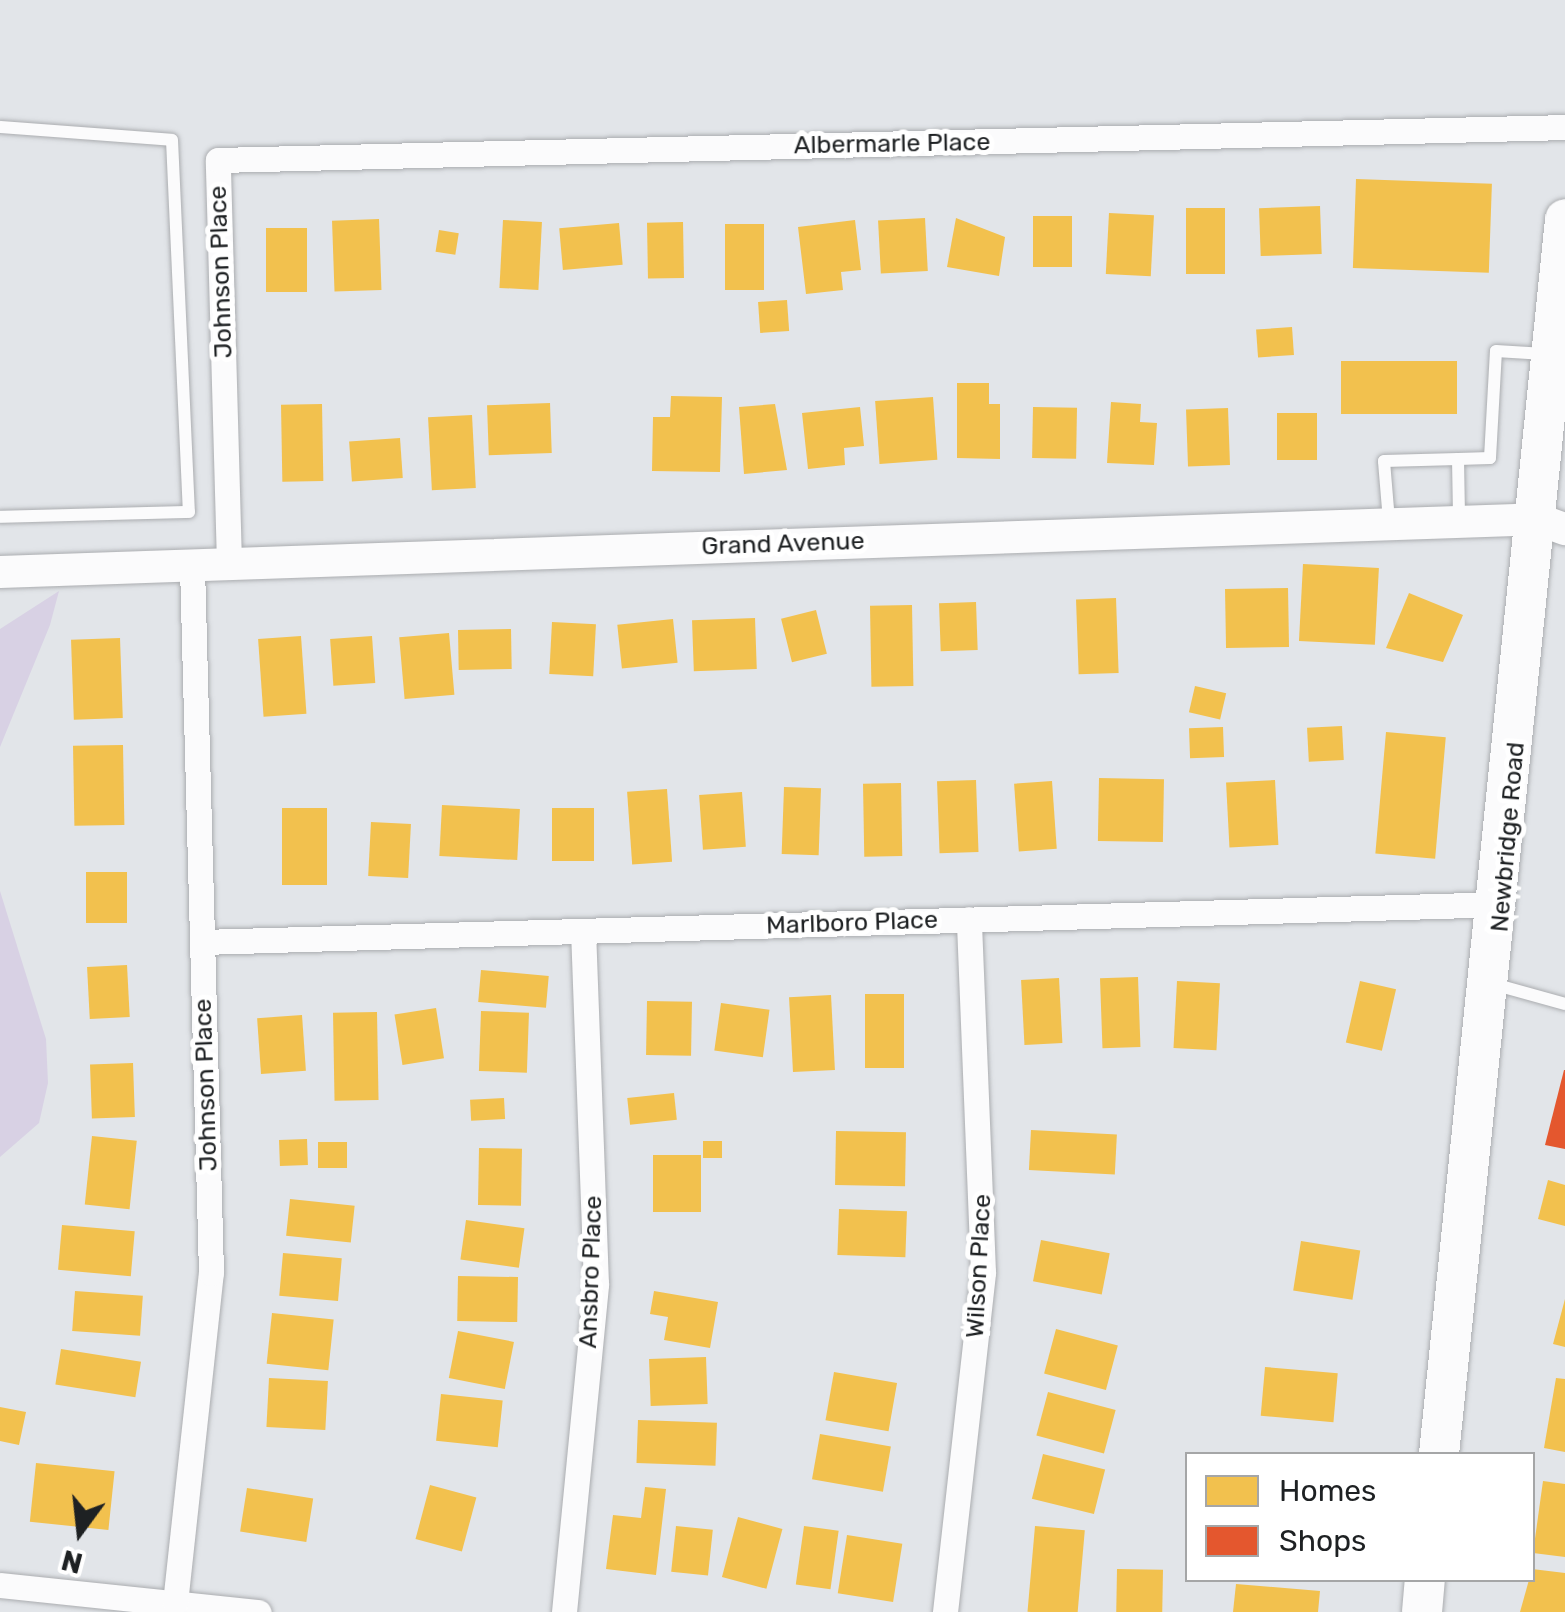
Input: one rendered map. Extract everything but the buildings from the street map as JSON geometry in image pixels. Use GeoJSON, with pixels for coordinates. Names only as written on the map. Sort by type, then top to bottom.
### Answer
{"type":"FeatureCollection","features":[{"type":"Feature","properties":{"kind":"main road","name":"Newbridge Road"},"geometry":{"type":"LineString","coordinates":[[1440,1452],[1502,904],[1551,524],[1552,354],[1565,219]]}},
{"type":"Feature","properties":{"kind":"main road"},"geometry":{"type":"LineString","coordinates":[[1422,1612],[1425,1582]]}},
{"type":"Feature","properties":{"kind":"street","name":"Albermarle Place"},"geometry":{"type":"LineString","coordinates":[[218,160],[1565,127]]}},
{"type":"Feature","properties":{"kind":"street","name":"Johnson Place"},"geometry":{"type":"LineString","coordinates":[[218,160],[229,562]]}},
{"type":"Feature","properties":{"kind":"street","name":"Grand Avenue"},"geometry":{"type":"LineString","coordinates":[[0,572],[1389,524],[1551,524]]}},
{"type":"Feature","properties":{"kind":"street","name":"Johnson Place"},"geometry":{"type":"LineString","coordinates":[[174,1603],[211,1273],[192,564]]}},
{"type":"Feature","properties":{"kind":"street","name":"Marlboro Place"},"geometry":{"type":"LineString","coordinates":[[202,942],[1502,904]]}},
{"type":"Feature","properties":{"kind":"street","name":"Wilson Place"},"geometry":{"type":"LineString","coordinates":[[946,1612],[984,1272],[969,919]]}},
{"type":"Feature","properties":{"kind":"street","name":"Ansbro Place"},"geometry":{"type":"LineString","coordinates":[[564,1612],[596,1284],[583,932]]}},
{"type":"Feature","properties":{"kind":"street"},"geometry":{"type":"LineString","coordinates":[[0,1584],[259,1612]]}},
{"type":"Feature","properties":{"kind":"lane"},"geometry":{"type":"LineString","coordinates":[[0,127],[172,140],[188,512],[0,517]]}},
{"type":"Feature","properties":{"kind":"lane"},"geometry":{"type":"LineString","coordinates":[[1389,524],[1384,460],[1490,458],[1496,352],[1552,354]]}},
{"type":"Feature","properties":{"kind":"lane"},"geometry":{"type":"LineString","coordinates":[[1458,459],[1460,522]]}},
{"type":"Feature","properties":{"kind":"lane"},"geometry":{"type":"LineString","coordinates":[[1493,984],[1565,1004]]}},
{"type":"Feature","properties":{"kind":"shaded area"},"geometry":{"type":"Polygon","coordinates":[[[59,591],[50,625],[0,747],[0,629],[59,591]]]}},
{"type":"Feature","properties":{"kind":"shaded area"},"geometry":{"type":"Polygon","coordinates":[[[0,891],[46,1039],[48,1083],[39,1123],[0,1157],[0,891]]]}}]}
